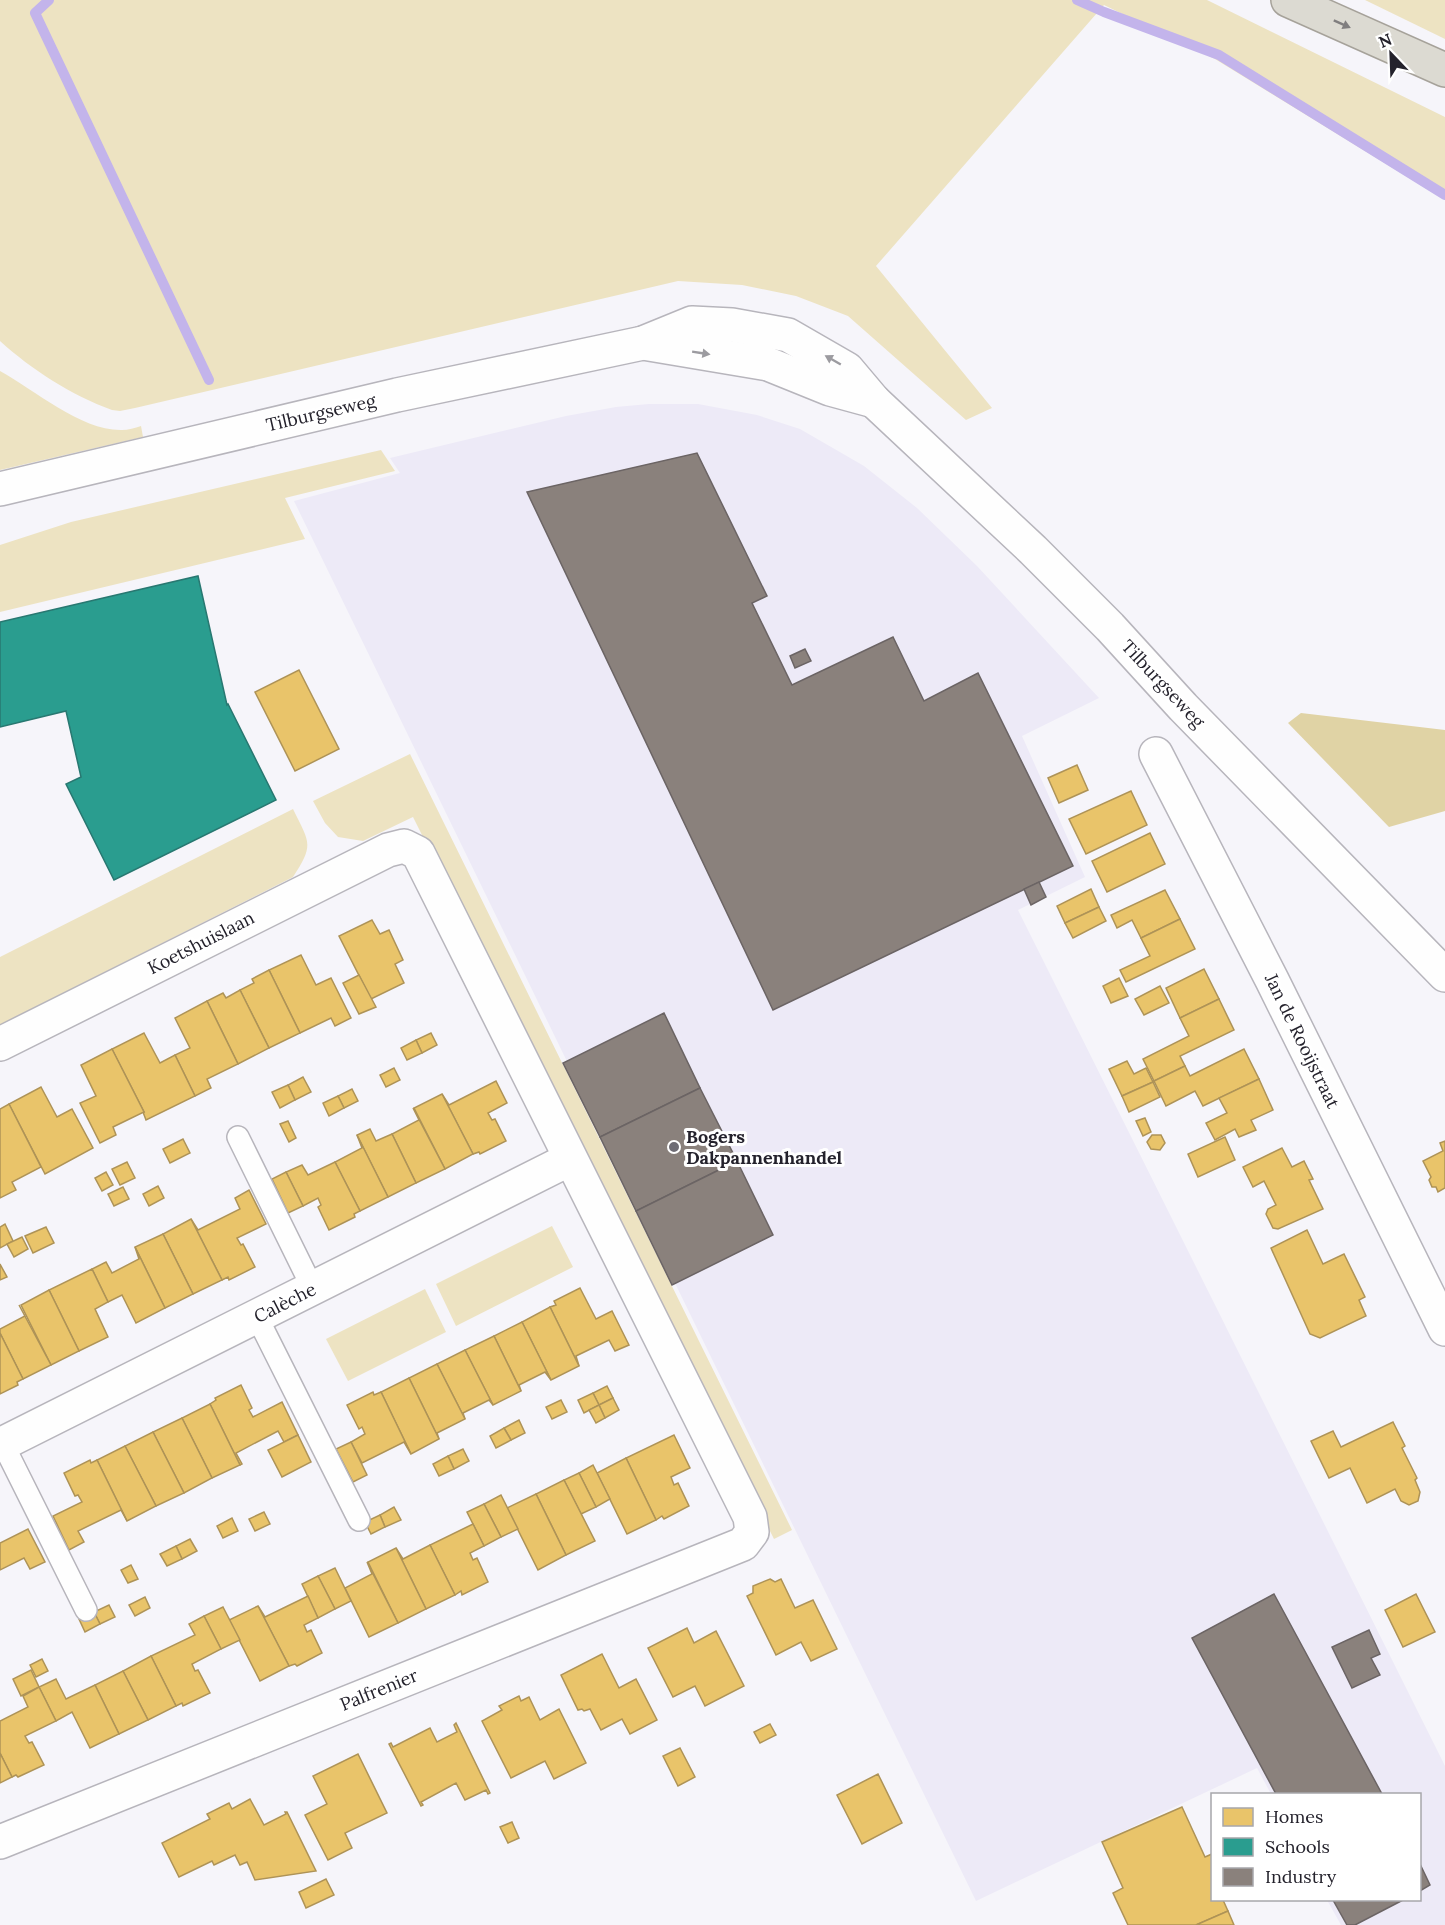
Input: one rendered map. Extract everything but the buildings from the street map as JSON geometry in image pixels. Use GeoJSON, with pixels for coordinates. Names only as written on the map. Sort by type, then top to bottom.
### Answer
{"type":"FeatureCollection","features":[{"type":"Feature","properties":{"kind":"highway"},"geometry":{"type":"LineString","coordinates":[[1288,0],[1445,70]]}},
{"type":"Feature","properties":{"kind":"street","name":"Tilburgseweg"},"geometry":{"type":"LineString","coordinates":[[0,489],[397,395],[643,342],[768,364],[830,389],[874,401],[1033,550],[1110,627],[1183,707],[1445,975]]}},
{"type":"Feature","properties":{"kind":"street","name":"Jan de Rooijstraat"},"geometry":{"type":"LineString","coordinates":[[1156,754],[1272,980],[1445,1329]]}},
{"type":"Feature","properties":{"kind":"street","name":"Koetshuislaan"},"geometry":{"type":"LineString","coordinates":[[0,1044],[388,849],[404,846],[417,854],[570,1160]]}},
{"type":"Feature","properties":{"kind":"street","name":"Calèche"},"geometry":{"type":"LineString","coordinates":[[1,1445],[570,1160]]}},
{"type":"Feature","properties":{"kind":"street","name":"Palfrenier"},"geometry":{"type":"LineString","coordinates":[[0,1842],[743,1544],[752,1532],[750,1517],[570,1160]]}},
{"type":"Feature","properties":{"kind":"lane"},"geometry":{"type":"LineString","coordinates":[[238,1137],[313,1289]]}},
{"type":"Feature","properties":{"kind":"lane"},"geometry":{"type":"LineString","coordinates":[[257,1317],[359,1520]]}},
{"type":"Feature","properties":{"kind":"lane"},"geometry":{"type":"LineString","coordinates":[[1,1445],[86,1610]]}},
{"type":"Feature","properties":{"kind":"shaded area"},"geometry":{"type":"Polygon","coordinates":[[[0,0],[1207,0],[1445,117],[1445,200],[1215,59],[1104,5],[876,266],[992,408],[966,420],[848,316],[796,296],[742,285],[678,281],[135,408],[112,410],[53,381],[0,341],[0,0]]]}},
{"type":"Feature","properties":{"kind":"shaded area"},"geometry":{"type":"Polygon","coordinates":[[[1365,0],[1445,0],[1445,39],[1365,0]]]}},
{"type":"Feature","properties":{"kind":"shaded area"},"geometry":{"type":"Polygon","coordinates":[[[0,371],[75,417],[106,429],[124,430],[141,426],[143,437],[0,470],[0,371]]]}},
{"type":"Feature","properties":{"kind":"shaded area"},"geometry":{"type":"Polygon","coordinates":[[[698,404],[757,415],[800,429],[864,466],[917,508],[977,566],[1099,698],[1022,736],[1085,877],[1018,910],[1445,1766],[1445,1925],[1341,1925],[1328,1901],[1421,1901],[1421,1793],[1270,1793],[1257,1768],[976,1901],[294,501],[400,473],[390,458],[566,416],[616,407],[698,404]]]}},
{"type":"Feature","properties":{"kind":"shaded area"},"geometry":{"type":"Polygon","coordinates":[[[381,450],[395,471],[285,498],[305,539],[0,612],[0,545],[71,522],[381,450]]]}},
{"type":"Feature","properties":{"kind":"shaded area"},"geometry":{"type":"Polygon","coordinates":[[[1301,713],[1445,730],[1445,811],[1389,827],[1288,723],[1301,713]]]}},
{"type":"Feature","properties":{"kind":"shaded area"},"geometry":{"type":"Polygon","coordinates":[[[410,754],[792,1530],[774,1539],[413,817],[363,841],[338,837],[325,823],[313,801],[410,754]]]}},
{"type":"Feature","properties":{"kind":"shaded area"},"geometry":{"type":"Polygon","coordinates":[[[293,809],[306,836],[307,850],[293,877],[0,1025],[0,957],[293,809]]]}},
{"type":"Feature","properties":{"kind":"shaded area"},"geometry":{"type":"Polygon","coordinates":[[[552,1226],[573,1267],[456,1326],[436,1284],[552,1226]]]}},
{"type":"Feature","properties":{"kind":"shaded area"},"geometry":{"type":"Polygon","coordinates":[[[425,1289],[446,1332],[348,1381],[326,1339],[425,1289]]]}},
{"type":"Feature","properties":{"kind":"waterway"},"geometry":{"type":"LineString","coordinates":[[49,0],[35,13],[209,380]]}},
{"type":"Feature","properties":{"kind":"waterway"},"geometry":{"type":"LineString","coordinates":[[1077,0],[1219,55],[1445,195]]}},
{"type":"Feature","properties":{"kind":"place","name":"Bogers Dakpannenhandel"},"geometry":{"type":"Point","coordinates":[674,1147]}}]}
